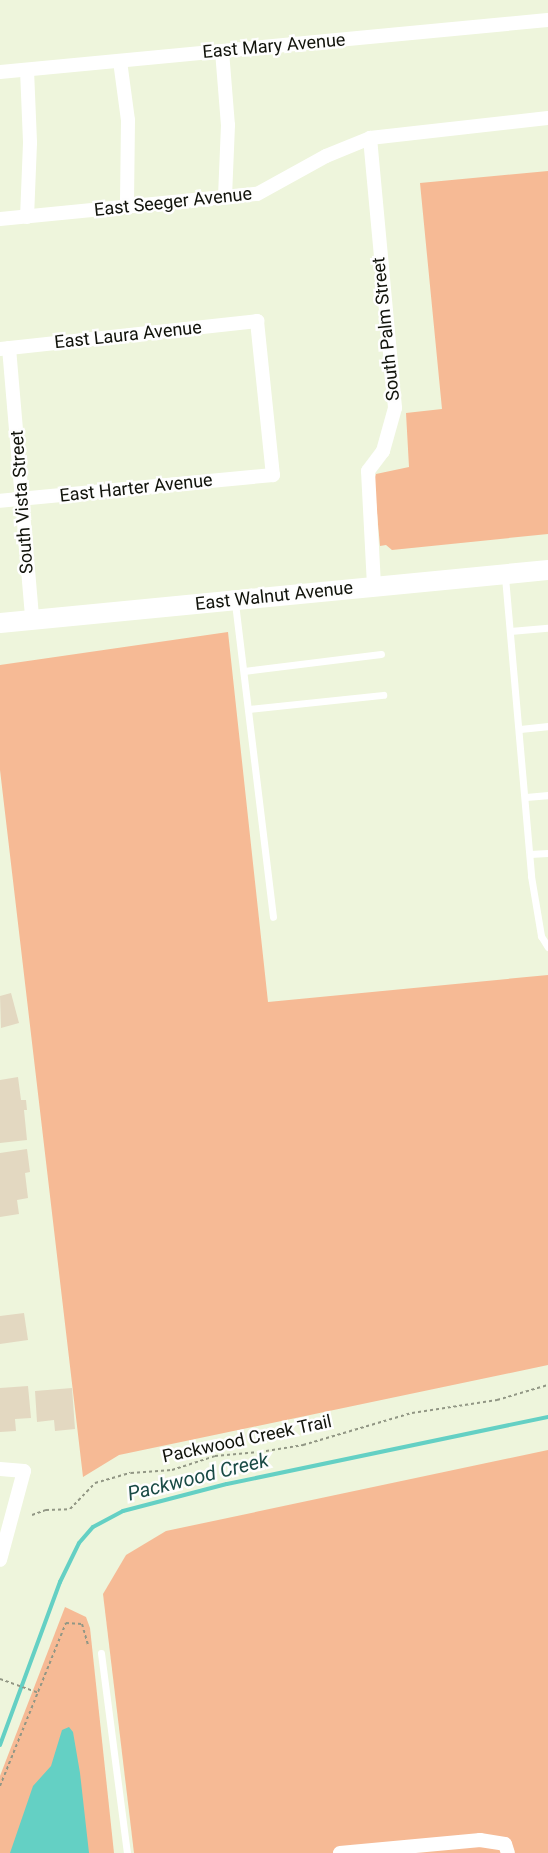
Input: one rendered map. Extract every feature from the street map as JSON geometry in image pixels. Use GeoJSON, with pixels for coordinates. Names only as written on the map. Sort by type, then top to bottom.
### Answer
{"type":"FeatureCollection","features":[{"type":"Feature","properties":{"kind":"main road","name":"East Walnut Avenue"},"geometry":{"type":"LineString","coordinates":[[0,622],[548,570]]}},
{"type":"Feature","properties":{"kind":"street","name":"East Mary Avenue"},"geometry":{"type":"LineString","coordinates":[[0,72],[548,20]]}},
{"type":"Feature","properties":{"kind":"street"},"geometry":{"type":"LineString","coordinates":[[222,51],[228,125],[225,197]]}},
{"type":"Feature","properties":{"kind":"street"},"geometry":{"type":"LineString","coordinates":[[120,61],[128,120],[128,207]]}},
{"type":"Feature","properties":{"kind":"street"},"geometry":{"type":"LineString","coordinates":[[27,70],[30,143],[27,217]]}},
{"type":"Feature","properties":{"kind":"street","name":"East Seeger Avenue"},"geometry":{"type":"LineString","coordinates":[[0,219],[257,194],[326,156],[370,138],[548,118]]}},
{"type":"Feature","properties":{"kind":"street","name":"South Palm Street"},"geometry":{"type":"LineString","coordinates":[[370,138],[395,408],[383,451],[368,471],[374,585]]}},
{"type":"Feature","properties":{"kind":"street","name":"East Laura Avenue"},"geometry":{"type":"LineString","coordinates":[[5,349],[257,321],[273,475]]}},
{"type":"Feature","properties":{"kind":"street","name":"South Vista Street"},"geometry":{"type":"LineString","coordinates":[[5,349],[23,499],[32,619]]}},
{"type":"Feature","properties":{"kind":"street","name":"East Harter Avenue"},"geometry":{"type":"LineString","coordinates":[[0,501],[273,475]]}},
{"type":"Feature","properties":{"kind":"street"},"geometry":{"type":"LineString","coordinates":[[0,1469],[24,1471],[0,1560]]}},
{"type":"Feature","properties":{"kind":"street"},"geometry":{"type":"LineString","coordinates":[[340,1853],[480,1840],[505,1844],[508,1853]]}},
{"type":"Feature","properties":{"kind":"lane"},"geometry":{"type":"LineString","coordinates":[[505,574],[536,912],[542,936],[548,947]]}},
{"type":"Feature","properties":{"kind":"lane"},"geometry":{"type":"LineString","coordinates":[[234,600],[273,917]]}},
{"type":"Feature","properties":{"kind":"lane"},"geometry":{"type":"LineString","coordinates":[[510,631],[548,628]]}},
{"type":"Feature","properties":{"kind":"lane"},"geometry":{"type":"LineString","coordinates":[[244,671],[381,654]]}},
{"type":"Feature","properties":{"kind":"lane"},"geometry":{"type":"LineString","coordinates":[[249,709],[383,695]]}},
{"type":"Feature","properties":{"kind":"lane"},"geometry":{"type":"LineString","coordinates":[[520,729],[548,726]]}},
{"type":"Feature","properties":{"kind":"lane"},"geometry":{"type":"LineString","coordinates":[[526,798],[548,795]]}},
{"type":"Feature","properties":{"kind":"lane"},"geometry":{"type":"LineString","coordinates":[[530,854],[548,853]]}},
{"type":"Feature","properties":{"kind":"lane"},"geometry":{"type":"LineString","coordinates":[[101,1653],[127,1853]]}},
{"type":"Feature","properties":{"kind":"path","name":"Packwood Creek Trail"},"geometry":{"type":"LineString","coordinates":[[32,1515],[46,1510],[70,1509],[95,1484],[131,1473],[172,1470],[215,1456],[295,1446],[412,1413],[497,1400],[548,1385]]}},
{"type":"Feature","properties":{"kind":"path"},"geometry":{"type":"LineString","coordinates":[[0,1786],[66,1623],[82,1624],[88,1645]]}},
{"type":"Feature","properties":{"kind":"path"},"geometry":{"type":"LineString","coordinates":[[0,1679],[39,1694]]}},
{"type":"Feature","properties":{"kind":"shaded area"},"geometry":{"type":"Polygon","coordinates":[[[548,171],[548,534],[392,550],[386,545],[380,546],[374,480],[376,474],[409,467],[406,413],[442,409],[420,183],[548,171]]]}},
{"type":"Feature","properties":{"kind":"shaded area"},"geometry":{"type":"Polygon","coordinates":[[[228,632],[268,1002],[548,975],[548,1365],[119,1455],[83,1477],[0,770],[0,665],[228,632]]]}},
{"type":"Feature","properties":{"kind":"shaded area"},"geometry":{"type":"Polygon","coordinates":[[[548,1450],[548,1853],[134,1853],[103,1594],[126,1555],[166,1531],[548,1450]]]}},
{"type":"Feature","properties":{"kind":"shaded area"},"geometry":{"type":"Polygon","coordinates":[[[65,1607],[86,1617],[90,1628],[114,1853],[0,1853],[0,1776],[65,1607]]]}},
{"type":"Feature","properties":{"kind":"water"},"geometry":{"type":"Polygon","coordinates":[[[69,1727],[73,1732],[80,1773],[89,1853],[10,1853],[33,1786],[51,1766],[62,1730],[69,1727]]]}},
{"type":"Feature","properties":{"kind":"building"},"geometry":{"type":"Polygon","coordinates":[[[11,993],[19,1023],[1,1028],[0,996],[11,993]]]}},
{"type":"Feature","properties":{"kind":"building"},"geometry":{"type":"Polygon","coordinates":[[[18,1077],[21,1100],[26,1100],[27,1110],[24,1110],[27,1140],[0,1143],[0,1080],[18,1077]]]}},
{"type":"Feature","properties":{"kind":"building"},"geometry":{"type":"Polygon","coordinates":[[[27,1149],[30,1172],[25,1173],[28,1198],[17,1200],[19,1214],[0,1217],[0,1153],[27,1149]]]}},
{"type":"Feature","properties":{"kind":"building"},"geometry":{"type":"Polygon","coordinates":[[[24,1313],[28,1340],[0,1344],[0,1316],[24,1313]]]}},
{"type":"Feature","properties":{"kind":"building"},"geometry":{"type":"Polygon","coordinates":[[[28,1386],[31,1418],[15,1419],[16,1431],[0,1432],[0,1388],[28,1386]]]}},
{"type":"Feature","properties":{"kind":"building"},"geometry":{"type":"Polygon","coordinates":[[[72,1388],[75,1429],[55,1431],[54,1420],[37,1422],[35,1391],[72,1388]]]}},
{"type":"Feature","properties":{"kind":"waterway","name":"Packwood Creek"},"geometry":{"type":"LineString","coordinates":[[0,1745],[60,1582],[79,1543],[93,1527],[123,1511],[227,1484],[548,1417]]}}]}
